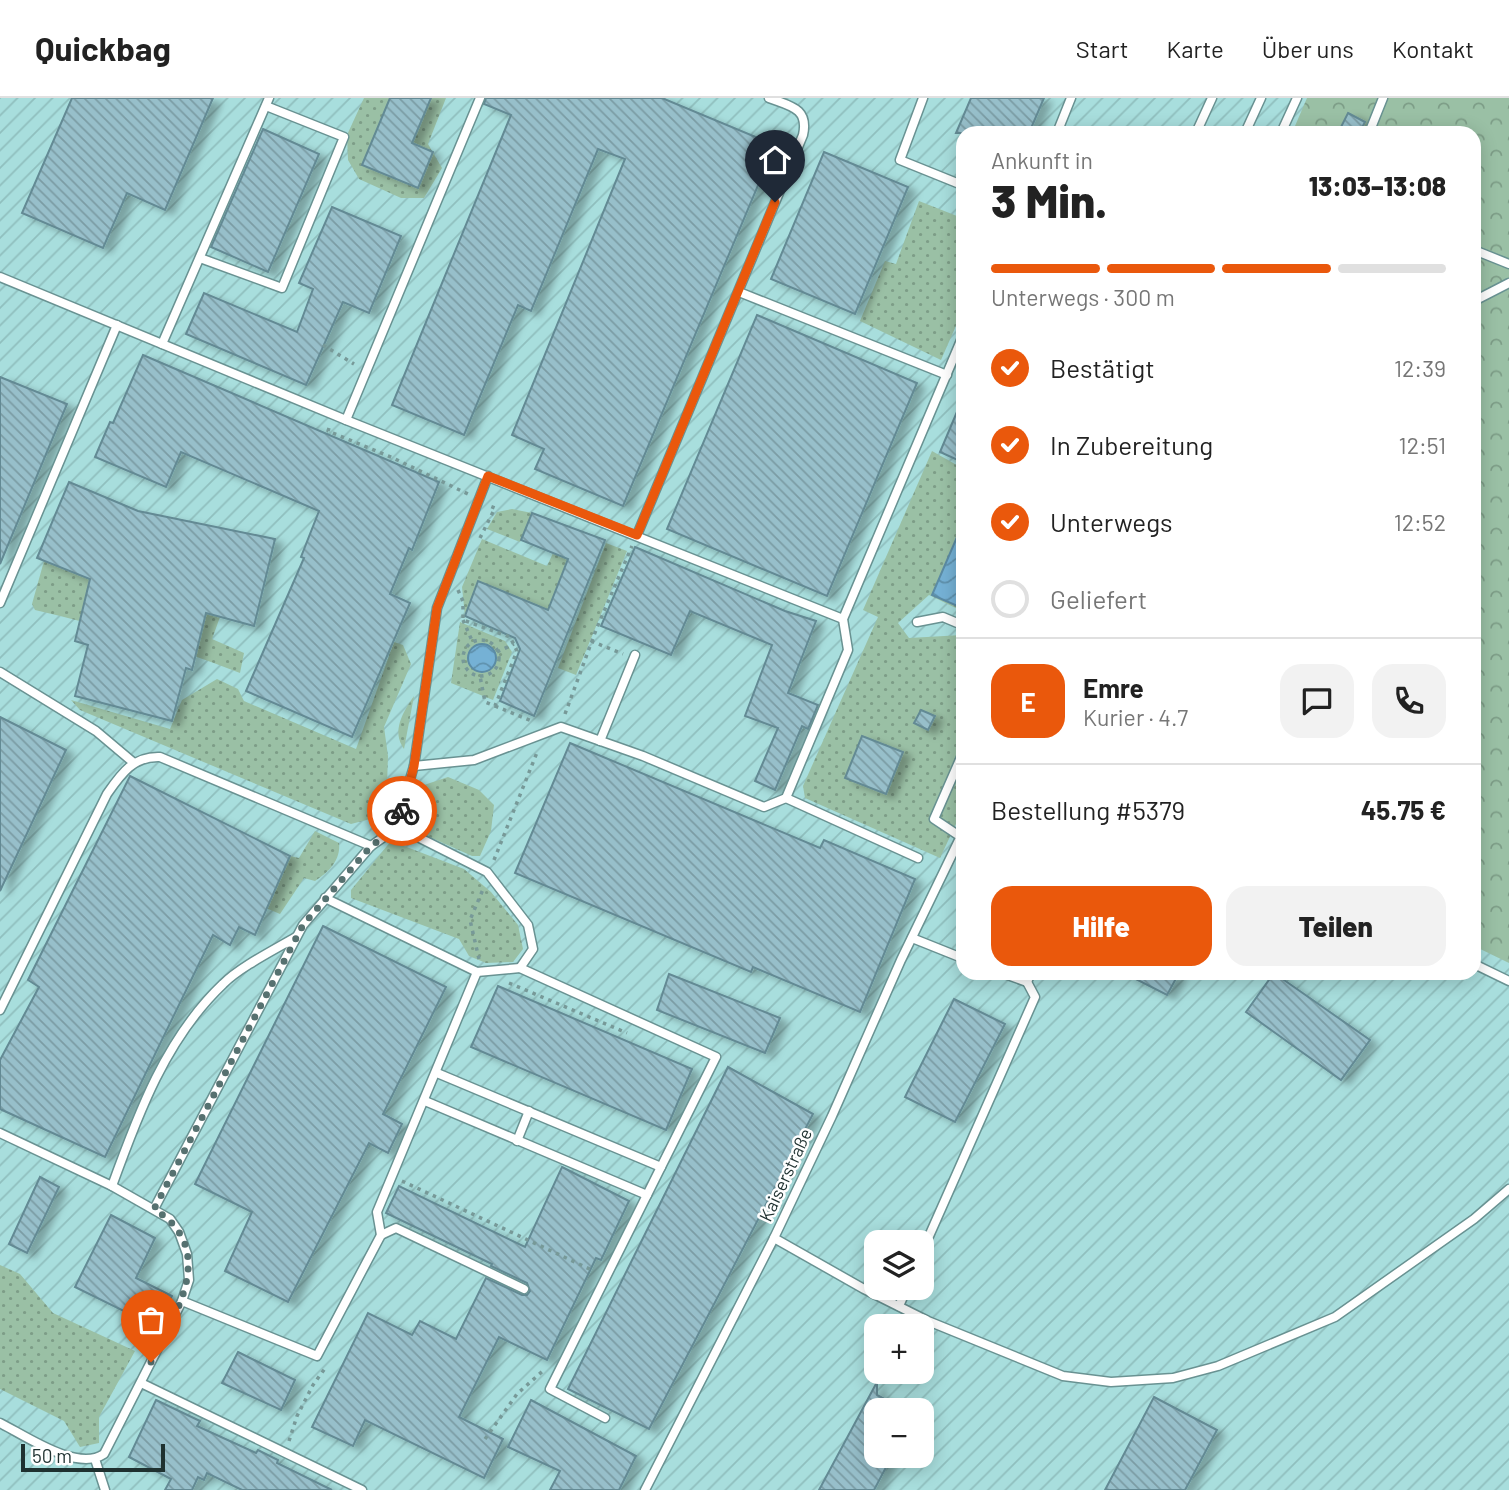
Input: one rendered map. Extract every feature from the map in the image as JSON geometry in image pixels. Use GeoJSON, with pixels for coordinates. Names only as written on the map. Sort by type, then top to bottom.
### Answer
{"type":"FeatureCollection","features":[{"type":"Feature","properties":{"kind":"lane"},"geometry":{"type":"LineString","coordinates":[[346,420],[480,98]]}},
{"type":"Feature","properties":{"kind":"lane"},"geometry":{"type":"LineString","coordinates":[[637,535],[803,135],[806,123],[802,114],[793,107],[769,98]]}},
{"type":"Feature","properties":{"kind":"lane"},"geometry":{"type":"LineString","coordinates":[[923,98],[900,160],[956,183]]}},
{"type":"Feature","properties":{"kind":"lane"},"geometry":{"type":"LineString","coordinates":[[1060,126],[1071,98]]}},
{"type":"Feature","properties":{"kind":"lane"},"geometry":{"type":"LineString","coordinates":[[1199,126],[1212,98]]}},
{"type":"Feature","properties":{"kind":"lane"},"geometry":{"type":"LineString","coordinates":[[1248,126],[1261,98]]}},
{"type":"Feature","properties":{"kind":"lane"},"geometry":{"type":"LineString","coordinates":[[1284,126],[1297,98]]}},
{"type":"Feature","properties":{"kind":"lane"},"geometry":{"type":"LineString","coordinates":[[1372,126],[1383,98]]}},
{"type":"Feature","properties":{"kind":"lane"},"geometry":{"type":"LineString","coordinates":[[162,344],[267,102],[344,137],[282,288],[200,258]]}},
{"type":"Feature","properties":{"kind":"lane"},"geometry":{"type":"LineString","coordinates":[[1481,253],[1509,264]]}},
{"type":"Feature","properties":{"kind":"lane"},"geometry":{"type":"LineString","coordinates":[[0,277],[346,420],[843,619]]}},
{"type":"Feature","properties":{"kind":"lane"},"geometry":{"type":"LineString","coordinates":[[1481,297],[1509,283]]}},
{"type":"Feature","properties":{"kind":"lane"},"geometry":{"type":"LineString","coordinates":[[739,292],[947,374]]}},
{"type":"Feature","properties":{"kind":"lane"},"geometry":{"type":"LineString","coordinates":[[0,603],[117,325]]}},
{"type":"Feature","properties":{"kind":"lane"},"geometry":{"type":"LineString","coordinates":[[414,766],[474,760],[561,727],[643,756],[764,807],[786,797],[848,650],[843,619],[956,352]]}},
{"type":"Feature","properties":{"kind":"lane"},"geometry":{"type":"LineString","coordinates":[[154,1209],[298,935],[325,898],[371,846],[396,826],[414,766],[437,608],[488,476]]}},
{"type":"Feature","properties":{"kind":"lane"},"geometry":{"type":"LineString","coordinates":[[917,622],[943,617],[956,622]]}},
{"type":"Feature","properties":{"kind":"lane"},"geometry":{"type":"LineString","coordinates":[[600,741],[635,655]]}},
{"type":"Feature","properties":{"kind":"lane"},"geometry":{"type":"LineString","coordinates":[[0,672],[96,731],[134,763]]}},
{"type":"Feature","properties":{"kind":"lane"},"geometry":{"type":"LineString","coordinates":[[0,1010],[107,794],[123,771],[146,756],[160,757],[371,846]]}},
{"type":"Feature","properties":{"kind":"lane"},"geometry":{"type":"LineString","coordinates":[[956,769],[934,819],[956,832]]}},
{"type":"Feature","properties":{"kind":"lane"},"geometry":{"type":"LineString","coordinates":[[786,797],[918,858]]}},
{"type":"Feature","properties":{"kind":"lane"},"geometry":{"type":"LineString","coordinates":[[396,826],[487,873],[528,925],[533,949],[520,968]]}},
{"type":"Feature","properties":{"kind":"lane","name":"Kaiserstraße"},"geometry":{"type":"LineString","coordinates":[[645,1490],[774,1238],[912,938],[956,849]]}},
{"type":"Feature","properties":{"kind":"lane"},"geometry":{"type":"LineString","coordinates":[[325,898],[477,972],[520,968],[716,1057],[551,1389],[605,1418]]}},
{"type":"Feature","properties":{"kind":"lane"},"geometry":{"type":"LineString","coordinates":[[112,1186],[136,1117],[178,1039],[195,1015],[225,982],[298,935]]}},
{"type":"Feature","properties":{"kind":"lane"},"geometry":{"type":"LineString","coordinates":[[912,938],[956,956]]}},
{"type":"Feature","properties":{"kind":"lane"},"geometry":{"type":"LineString","coordinates":[[1481,967],[1509,981]]}},
{"type":"Feature","properties":{"kind":"lane"},"geometry":{"type":"LineString","coordinates":[[382,1235],[377,1212],[477,972]]}},
{"type":"Feature","properties":{"kind":"lane"},"geometry":{"type":"LineString","coordinates":[[932,1230],[1035,997],[1027,982],[1022,980]]}},
{"type":"Feature","properties":{"kind":"lane"},"geometry":{"type":"LineString","coordinates":[[437,1073],[661,1167]]}},
{"type":"Feature","properties":{"kind":"lane"},"geometry":{"type":"LineString","coordinates":[[425,1101],[646,1195]]}},
{"type":"Feature","properties":{"kind":"lane"},"geometry":{"type":"LineString","coordinates":[[517,1141],[529,1111]]}},
{"type":"Feature","properties":{"kind":"lane"},"geometry":{"type":"LineString","coordinates":[[0,1133],[112,1186],[170,1219],[187,1254],[189,1280],[182,1301],[108,1449],[95,1459],[68,1457],[0,1423]]}},
{"type":"Feature","properties":{"kind":"lane"},"geometry":{"type":"LineString","coordinates":[[774,1238],[928,1321],[1063,1376],[1111,1382],[1173,1378],[1218,1366],[1335,1317],[1474,1219],[1509,1189]]}},
{"type":"Feature","properties":{"kind":"lane"},"geometry":{"type":"LineString","coordinates":[[182,1301],[317,1356],[382,1235],[396,1228],[524,1289]]}},
{"type":"Feature","properties":{"kind":"lane"},"geometry":{"type":"LineString","coordinates":[[899,1306],[901,1300]]}},
{"type":"Feature","properties":{"kind":"lane"},"geometry":{"type":"LineString","coordinates":[[141,1383],[362,1490]]}},
{"type":"Feature","properties":{"kind":"lane"},"geometry":{"type":"LineString","coordinates":[[95,1459],[105,1490]]}},
{"type":"Feature","properties":{"kind":"path"},"geometry":{"type":"LineString","coordinates":[[323,345],[356,366]]}},
{"type":"Feature","properties":{"kind":"path"},"geometry":{"type":"LineString","coordinates":[[335,415],[328,430],[393,457],[495,508],[480,539]]}},
{"type":"Feature","properties":{"kind":"path"},"geometry":{"type":"LineString","coordinates":[[566,714],[591,641],[637,535]]}},
{"type":"Feature","properties":{"kind":"path"},"geometry":{"type":"LineString","coordinates":[[461,580],[457,590],[463,601],[463,620],[473,643]]}},
{"type":"Feature","properties":{"kind":"path"},"geometry":{"type":"LineString","coordinates":[[463,620],[510,637],[517,651],[495,706],[485,702],[480,676]]}},
{"type":"Feature","properties":{"kind":"path"},"geometry":{"type":"LineString","coordinates":[[477,641],[487,642],[496,648],[497,652],[497,667],[490,674],[480,676],[470,673],[464,665],[463,655],[468,646],[477,641]]}},
{"type":"Feature","properties":{"kind":"path"},"geometry":{"type":"LineString","coordinates":[[591,641],[628,656],[635,655]]}},
{"type":"Feature","properties":{"kind":"path"},"geometry":{"type":"LineString","coordinates":[[497,652],[514,644]]}},
{"type":"Feature","properties":{"kind":"path"},"geometry":{"type":"LineString","coordinates":[[400,1180],[598,1273]]}},
{"type":"Feature","properties":{"kind":"path"},"geometry":{"type":"LineString","coordinates":[[297,1416],[313,1385]]}},
{"type":"Feature","properties":{"kind":"shaded area"},"geometry":{"type":"Polygon","coordinates":[[[0,98],[1509,98],[1509,1490],[0,1490],[0,98]]]}},
{"type":"Feature","properties":{"kind":"green space"},"geometry":{"type":"Polygon","coordinates":[[[364,98],[446,98],[428,144],[442,168],[424,198],[401,198],[359,179],[348,160],[347,135],[364,98]]]}},
{"type":"Feature","properties":{"kind":"green space"},"geometry":{"type":"Polygon","coordinates":[[[1307,98],[1509,98],[1509,963],[1481,949],[1481,126],[1295,126],[1307,98]]]}},
{"type":"Feature","properties":{"kind":"green space"},"geometry":{"type":"Polygon","coordinates":[[[919,201],[956,216],[956,326],[941,360],[860,321],[885,261],[896,264],[919,201]]]}},
{"type":"Feature","properties":{"kind":"green space"},"geometry":{"type":"Polygon","coordinates":[[[932,451],[956,465],[956,608],[929,595],[898,623],[909,638],[956,635],[956,824],[940,858],[805,798],[803,786],[878,617],[863,610],[932,451]]]}},
{"type":"Feature","properties":{"kind":"green space"},"geometry":{"type":"Polygon","coordinates":[[[512,509],[532,513],[520,542],[487,529],[497,512],[512,509]]]}},
{"type":"Feature","properties":{"kind":"green space"},"geometry":{"type":"Polygon","coordinates":[[[482,539],[547,566],[553,553],[568,559],[548,610],[478,581],[465,616],[462,587],[482,539]]]}},
{"type":"Feature","properties":{"kind":"green space"},"geometry":{"type":"Polygon","coordinates":[[[606,543],[627,551],[576,675],[558,668],[606,543]]]}},
{"type":"Feature","properties":{"kind":"green space"},"geometry":{"type":"Polygon","coordinates":[[[44,561],[106,586],[220,617],[212,639],[244,653],[240,673],[139,638],[35,610],[32,604],[44,561]]]}},
{"type":"Feature","properties":{"kind":"green space"},"geometry":{"type":"Polygon","coordinates":[[[460,622],[505,641],[512,652],[493,700],[451,683],[460,622]]]}},
{"type":"Feature","properties":{"kind":"green space"},"geometry":{"type":"Polygon","coordinates":[[[394,642],[403,645],[411,664],[384,727],[388,756],[387,785],[378,817],[351,824],[80,710],[71,700],[170,729],[182,700],[217,679],[238,689],[244,701],[356,749],[394,642]]]}},
{"type":"Feature","properties":{"kind":"green space"},"geometry":{"type":"Polygon","coordinates":[[[414,696],[404,749],[400,742],[400,722],[414,696]]]}},
{"type":"Feature","properties":{"kind":"green space"},"geometry":{"type":"Polygon","coordinates":[[[448,777],[479,790],[494,805],[491,831],[480,856],[472,856],[414,830],[421,786],[448,777]]]}},
{"type":"Feature","properties":{"kind":"green space"},"geometry":{"type":"Polygon","coordinates":[[[315,831],[339,843],[338,855],[333,865],[315,881],[304,878],[280,914],[266,908],[290,856],[299,858],[315,831]]]}},
{"type":"Feature","properties":{"kind":"green space"},"geometry":{"type":"Polygon","coordinates":[[[391,841],[464,869],[491,892],[518,925],[523,949],[513,962],[486,963],[469,956],[459,939],[351,898],[351,890],[391,841]]]}},
{"type":"Feature","properties":{"kind":"green space"},"geometry":{"type":"Polygon","coordinates":[[[0,1265],[20,1274],[53,1313],[135,1351],[99,1417],[99,1443],[80,1447],[64,1421],[0,1389],[0,1265]]]}},
{"type":"Feature","properties":{"kind":"water"},"geometry":{"type":"Polygon","coordinates":[[[956,539],[956,605],[932,595],[956,539]]]}},
{"type":"Feature","properties":{"kind":"water"},"geometry":{"type":"Polygon","coordinates":[[[482,644],[492,648],[496,658],[492,668],[482,672],[472,668],[468,658],[472,648],[482,644]]]}},
{"type":"Feature","properties":{"kind":"building"},"geometry":{"type":"Polygon","coordinates":[[[72,98],[213,98],[165,210],[127,193],[103,248],[22,213],[72,98]]]}},
{"type":"Feature","properties":{"kind":"building"},"geometry":{"type":"Polygon","coordinates":[[[390,98],[431,98],[412,143],[433,152],[418,188],[362,165],[390,98]]]}},
{"type":"Feature","properties":{"kind":"building"},"geometry":{"type":"Polygon","coordinates":[[[486,98],[662,98],[775,145],[623,506],[535,469],[544,449],[512,435],[625,159],[598,149],[531,311],[518,305],[464,435],[392,405],[511,115],[484,104],[486,98]]]}},
{"type":"Feature","properties":{"kind":"building"},"geometry":{"type":"Polygon","coordinates":[[[971,98],[1044,98],[1032,126],[959,126],[971,98]]]}},
{"type":"Feature","properties":{"kind":"building"},"geometry":{"type":"Polygon","coordinates":[[[1348,113],[1365,122],[1363,126],[1342,126],[1348,113]]]}},
{"type":"Feature","properties":{"kind":"building"},"geometry":{"type":"Polygon","coordinates":[[[263,129],[319,154],[268,272],[211,247],[263,129]]]}},
{"type":"Feature","properties":{"kind":"building"},"geometry":{"type":"Polygon","coordinates":[[[824,152],[908,187],[855,314],[771,279],[824,152]]]}},
{"type":"Feature","properties":{"kind":"building"},"geometry":{"type":"Polygon","coordinates":[[[332,207],[401,236],[369,313],[343,302],[306,385],[186,334],[204,293],[297,332],[313,289],[299,283],[332,207]]]}},
{"type":"Feature","properties":{"kind":"building"},"geometry":{"type":"Polygon","coordinates":[[[757,315],[917,383],[827,596],[667,529],[757,315]]]}},
{"type":"Feature","properties":{"kind":"building"},"geometry":{"type":"Polygon","coordinates":[[[143,355],[439,482],[412,550],[409,548],[390,594],[410,603],[352,737],[246,691],[304,558],[301,557],[319,511],[181,452],[166,487],[95,457],[143,355]]]}},
{"type":"Feature","properties":{"kind":"building"},"geometry":{"type":"Polygon","coordinates":[[[0,377],[67,404],[0,564],[0,377]]]}},
{"type":"Feature","properties":{"kind":"building"},"geometry":{"type":"Polygon","coordinates":[[[956,414],[956,459],[940,452],[956,414]]]}},
{"type":"Feature","properties":{"kind":"building"},"geometry":{"type":"Polygon","coordinates":[[[69,482],[138,511],[275,539],[254,626],[206,613],[192,670],[186,668],[172,721],[75,696],[88,645],[75,641],[90,579],[37,558],[69,482]]]}},
{"type":"Feature","properties":{"kind":"building"},"geometry":{"type":"Polygon","coordinates":[[[532,513],[605,540],[534,716],[500,701],[520,649],[515,638],[465,616],[478,581],[548,610],[568,559],[521,540],[532,513]]]}},
{"type":"Feature","properties":{"kind":"building"},"geometry":{"type":"Polygon","coordinates":[[[635,547],[785,611],[816,621],[788,693],[818,705],[808,729],[802,726],[775,790],[755,781],[778,728],[745,716],[772,645],[690,611],[671,655],[601,626],[635,547]]]}},
{"type":"Feature","properties":{"kind":"building"},"geometry":{"type":"Polygon","coordinates":[[[921,710],[935,716],[928,730],[914,723],[921,710]]]}},
{"type":"Feature","properties":{"kind":"building"},"geometry":{"type":"Polygon","coordinates":[[[0,717],[66,750],[0,891],[0,717]]]}},
{"type":"Feature","properties":{"kind":"building"},"geometry":{"type":"Polygon","coordinates":[[[862,736],[903,752],[886,794],[845,778],[862,736]]]}},
{"type":"Feature","properties":{"kind":"building"},"geometry":{"type":"Polygon","coordinates":[[[570,743],[820,848],[824,840],[915,879],[860,1012],[753,967],[751,972],[515,873],[570,743]]]}},
{"type":"Feature","properties":{"kind":"building"},"geometry":{"type":"Polygon","coordinates":[[[130,776],[290,856],[255,935],[239,927],[230,945],[213,935],[105,1157],[0,1109],[0,1060],[39,987],[28,980],[130,776]]]}},
{"type":"Feature","properties":{"kind":"building"},"geometry":{"type":"Polygon","coordinates":[[[323,926],[446,987],[383,1114],[402,1124],[388,1153],[369,1143],[288,1302],[225,1271],[252,1212],[195,1184],[323,926]]]}},
{"type":"Feature","properties":{"kind":"building"},"geometry":{"type":"Polygon","coordinates":[[[669,974],[780,1018],[765,1053],[657,1010],[669,974]]]}},
{"type":"Feature","properties":{"kind":"building"},"geometry":{"type":"Polygon","coordinates":[[[1138,980],[1175,980],[1167,995],[1138,980]]]}},
{"type":"Feature","properties":{"kind":"building"},"geometry":{"type":"Polygon","coordinates":[[[1269,980],[1284,980],[1370,1040],[1341,1080],[1246,1012],[1269,980]]]}},
{"type":"Feature","properties":{"kind":"building"},"geometry":{"type":"Polygon","coordinates":[[[498,986],[692,1069],[666,1130],[471,1047],[498,986]]]}},
{"type":"Feature","properties":{"kind":"building"},"geometry":{"type":"Polygon","coordinates":[[[954,999],[1005,1024],[955,1122],[905,1097],[954,999]]]}},
{"type":"Feature","properties":{"kind":"building"},"geometry":{"type":"Polygon","coordinates":[[[728,1067],[813,1114],[649,1429],[568,1389],[728,1067]]]}},
{"type":"Feature","properties":{"kind":"building"},"geometry":{"type":"Polygon","coordinates":[[[562,1167],[629,1201],[601,1260],[596,1258],[547,1360],[499,1337],[459,1417],[503,1439],[484,1478],[365,1420],[353,1446],[312,1427],[368,1313],[412,1335],[420,1321],[456,1339],[486,1278],[522,1295],[527,1295],[530,1291],[527,1283],[491,1266],[492,1264],[386,1213],[399,1186],[525,1247],[562,1167]]]}},
{"type":"Feature","properties":{"kind":"building"},"geometry":{"type":"Polygon","coordinates":[[[40,1177],[59,1187],[27,1253],[9,1244],[40,1177]]]}},
{"type":"Feature","properties":{"kind":"building"},"geometry":{"type":"Polygon","coordinates":[[[111,1215],[155,1238],[136,1278],[172,1296],[153,1334],[127,1322],[130,1314],[75,1287],[111,1215]]]}},
{"type":"Feature","properties":{"kind":"building"},"geometry":{"type":"Polygon","coordinates":[[[238,1352],[295,1380],[281,1410],[222,1383],[238,1352]]]}},
{"type":"Feature","properties":{"kind":"building"},"geometry":{"type":"Polygon","coordinates":[[[877,1384],[877,1395],[883,1398],[868,1398],[877,1384]]]}},
{"type":"Feature","properties":{"kind":"building"},"geometry":{"type":"Polygon","coordinates":[[[1154,1397],[1217,1430],[1185,1490],[1105,1490],[1154,1397]]]}},
{"type":"Feature","properties":{"kind":"building"},"geometry":{"type":"Polygon","coordinates":[[[156,1400],[200,1421],[197,1426],[256,1453],[258,1450],[278,1460],[277,1463],[332,1490],[242,1490],[207,1473],[204,1480],[198,1477],[192,1490],[165,1490],[171,1479],[129,1457],[156,1400]]]}},
{"type":"Feature","properties":{"kind":"building"},"geometry":{"type":"Polygon","coordinates":[[[531,1400],[636,1456],[619,1490],[550,1490],[560,1471],[508,1447],[531,1400]]]}},
{"type":"Feature","properties":{"kind":"building"},"geometry":{"type":"Polygon","coordinates":[[[864,1406],[864,1468],[886,1468],[874,1490],[819,1490],[864,1406]]]}},
{"type":"Feature","properties":{"kind":"way so far"},"geometry":{"type":"LineString","coordinates":[[151,1362],[182,1301],[189,1280],[187,1254],[178,1232],[170,1219],[154,1209],[303,925],[371,846],[396,826],[402,811]]}},
{"type":"Feature","properties":{"kind":"route"},"geometry":{"type":"LineString","coordinates":[[402,811],[414,766],[437,608],[488,476],[637,535],[775,202]]}}]}
